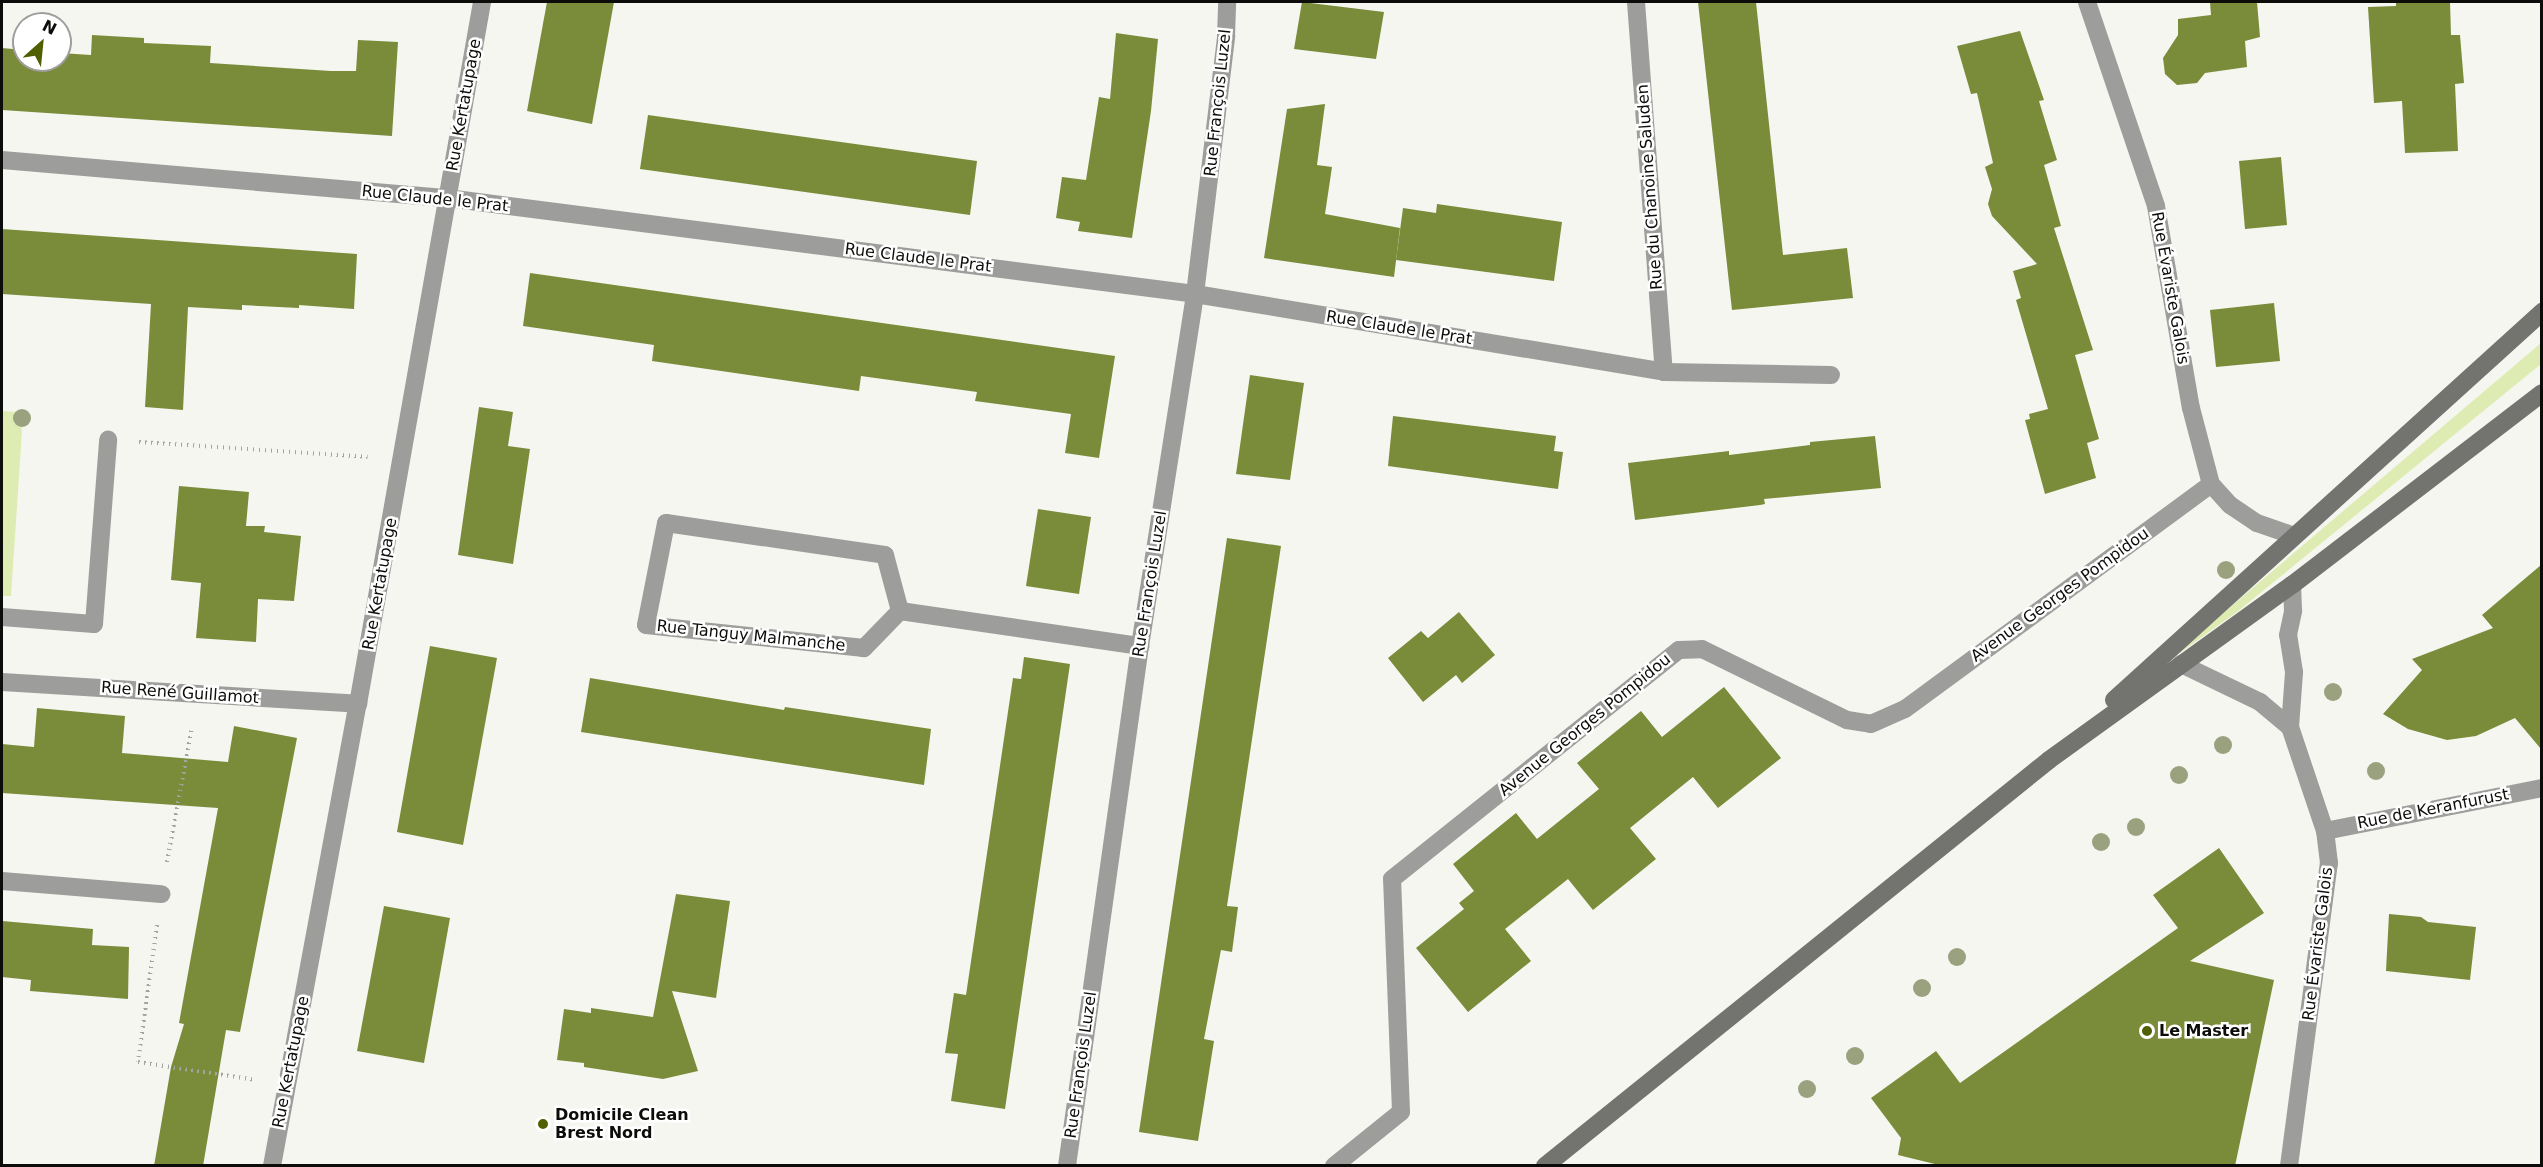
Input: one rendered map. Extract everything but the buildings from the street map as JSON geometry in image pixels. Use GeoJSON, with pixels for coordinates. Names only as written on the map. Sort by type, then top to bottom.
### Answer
{"type":"FeatureCollection","features":[{"type":"Feature","properties":{"kind":"main road"},"geometry":{"type":"LineString","coordinates":[[2049,760],[2541,312]]}},
{"type":"Feature","properties":{"kind":"main road"},"geometry":{"type":"LineString","coordinates":[[1545,1166],[2049,760],[2292,585],[2541,393]]}},
{"type":"Feature","properties":{"kind":"street","name":"Rue Kertatupage"},"geometry":{"type":"LineString","coordinates":[[272,1166],[358,704],[482,2]]}},
{"type":"Feature","properties":{"kind":"street","name":"Rue François Luzel"},"geometry":{"type":"LineString","coordinates":[[1067,1166],[1140,646],[1195,294],[1226,36],[1227,2]]}},
{"type":"Feature","properties":{"kind":"street","name":"Rue du Chanoine Saluden"},"geometry":{"type":"LineString","coordinates":[[1636,2],[1664,372]]}},
{"type":"Feature","properties":{"kind":"street","name":"Rue Évariste Galois"},"geometry":{"type":"LineString","coordinates":[[2087,2],[2156,206],[2191,408],[2211,484],[2230,506],[2257,523],[2294,536]]}},
{"type":"Feature","properties":{"kind":"street","name":"Rue Claude le Prat"},"geometry":{"type":"LineString","coordinates":[[2,160],[447,198],[1195,294],[1664,372],[1831,375]]}},
{"type":"Feature","properties":{"kind":"street"},"geometry":{"type":"LineString","coordinates":[[2,617],[94,624],[108,440]]}},
{"type":"Feature","properties":{"kind":"street","name":"Avenue Georges Pompidou"},"geometry":{"type":"LineString","coordinates":[[1334,1166],[1401,1112],[1392,879],[1679,650],[1702,649],[1847,720],[1871,724],[1905,709],[2211,484]]}},
{"type":"Feature","properties":{"kind":"street","name":"Rue Tanguy Malmanche"},"geometry":{"type":"LineString","coordinates":[[666,522],[885,555],[900,611],[864,648],[646,625],[666,522]]}},
{"type":"Feature","properties":{"kind":"street","name":"Rue Évariste Galois"},"geometry":{"type":"LineString","coordinates":[[2289,1166],[2329,863],[2325,831],[2290,727],[2294,672],[2288,635],[2293,611],[2292,585]]}},
{"type":"Feature","properties":{"kind":"street"},"geometry":{"type":"LineString","coordinates":[[900,611],[1140,646]]}},
{"type":"Feature","properties":{"kind":"street"},"geometry":{"type":"LineString","coordinates":[[2181,664],[2260,702],[2290,727]]}},
{"type":"Feature","properties":{"kind":"street","name":"Rue René Guillamot"},"geometry":{"type":"LineString","coordinates":[[2,682],[358,704]]}},
{"type":"Feature","properties":{"kind":"street","name":"Rue de Keranfurust"},"geometry":{"type":"LineString","coordinates":[[2325,831],[2541,788]]}},
{"type":"Feature","properties":{"kind":"street"},"geometry":{"type":"LineString","coordinates":[[2,881],[161,894]]}},
{"type":"Feature","properties":{"kind":"path"},"geometry":{"type":"LineString","coordinates":[[108,440],[402,459]]}},
{"type":"Feature","properties":{"kind":"path"},"geometry":{"type":"LineString","coordinates":[[199,694],[161,894],[138,1062],[287,1084]]}},
{"type":"Feature","properties":{"kind":"green space"},"geometry":{"type":"Polygon","coordinates":[[[2541,343],[2541,364],[2237,612],[2156,670],[2541,343]]]}},
{"type":"Feature","properties":{"kind":"green space"},"geometry":{"type":"Polygon","coordinates":[[[2,411],[18,412],[22,431],[11,596],[2,596],[2,411]]]}},
{"type":"Feature","properties":{"kind":"place","name":"Le Master"},"geometry":{"type":"Point","coordinates":[2147,1031]}},
{"type":"Feature","properties":{"kind":"place","name":"Domicile Clean Brest Nord"},"geometry":{"type":"Point","coordinates":[543,1124]}}]}
